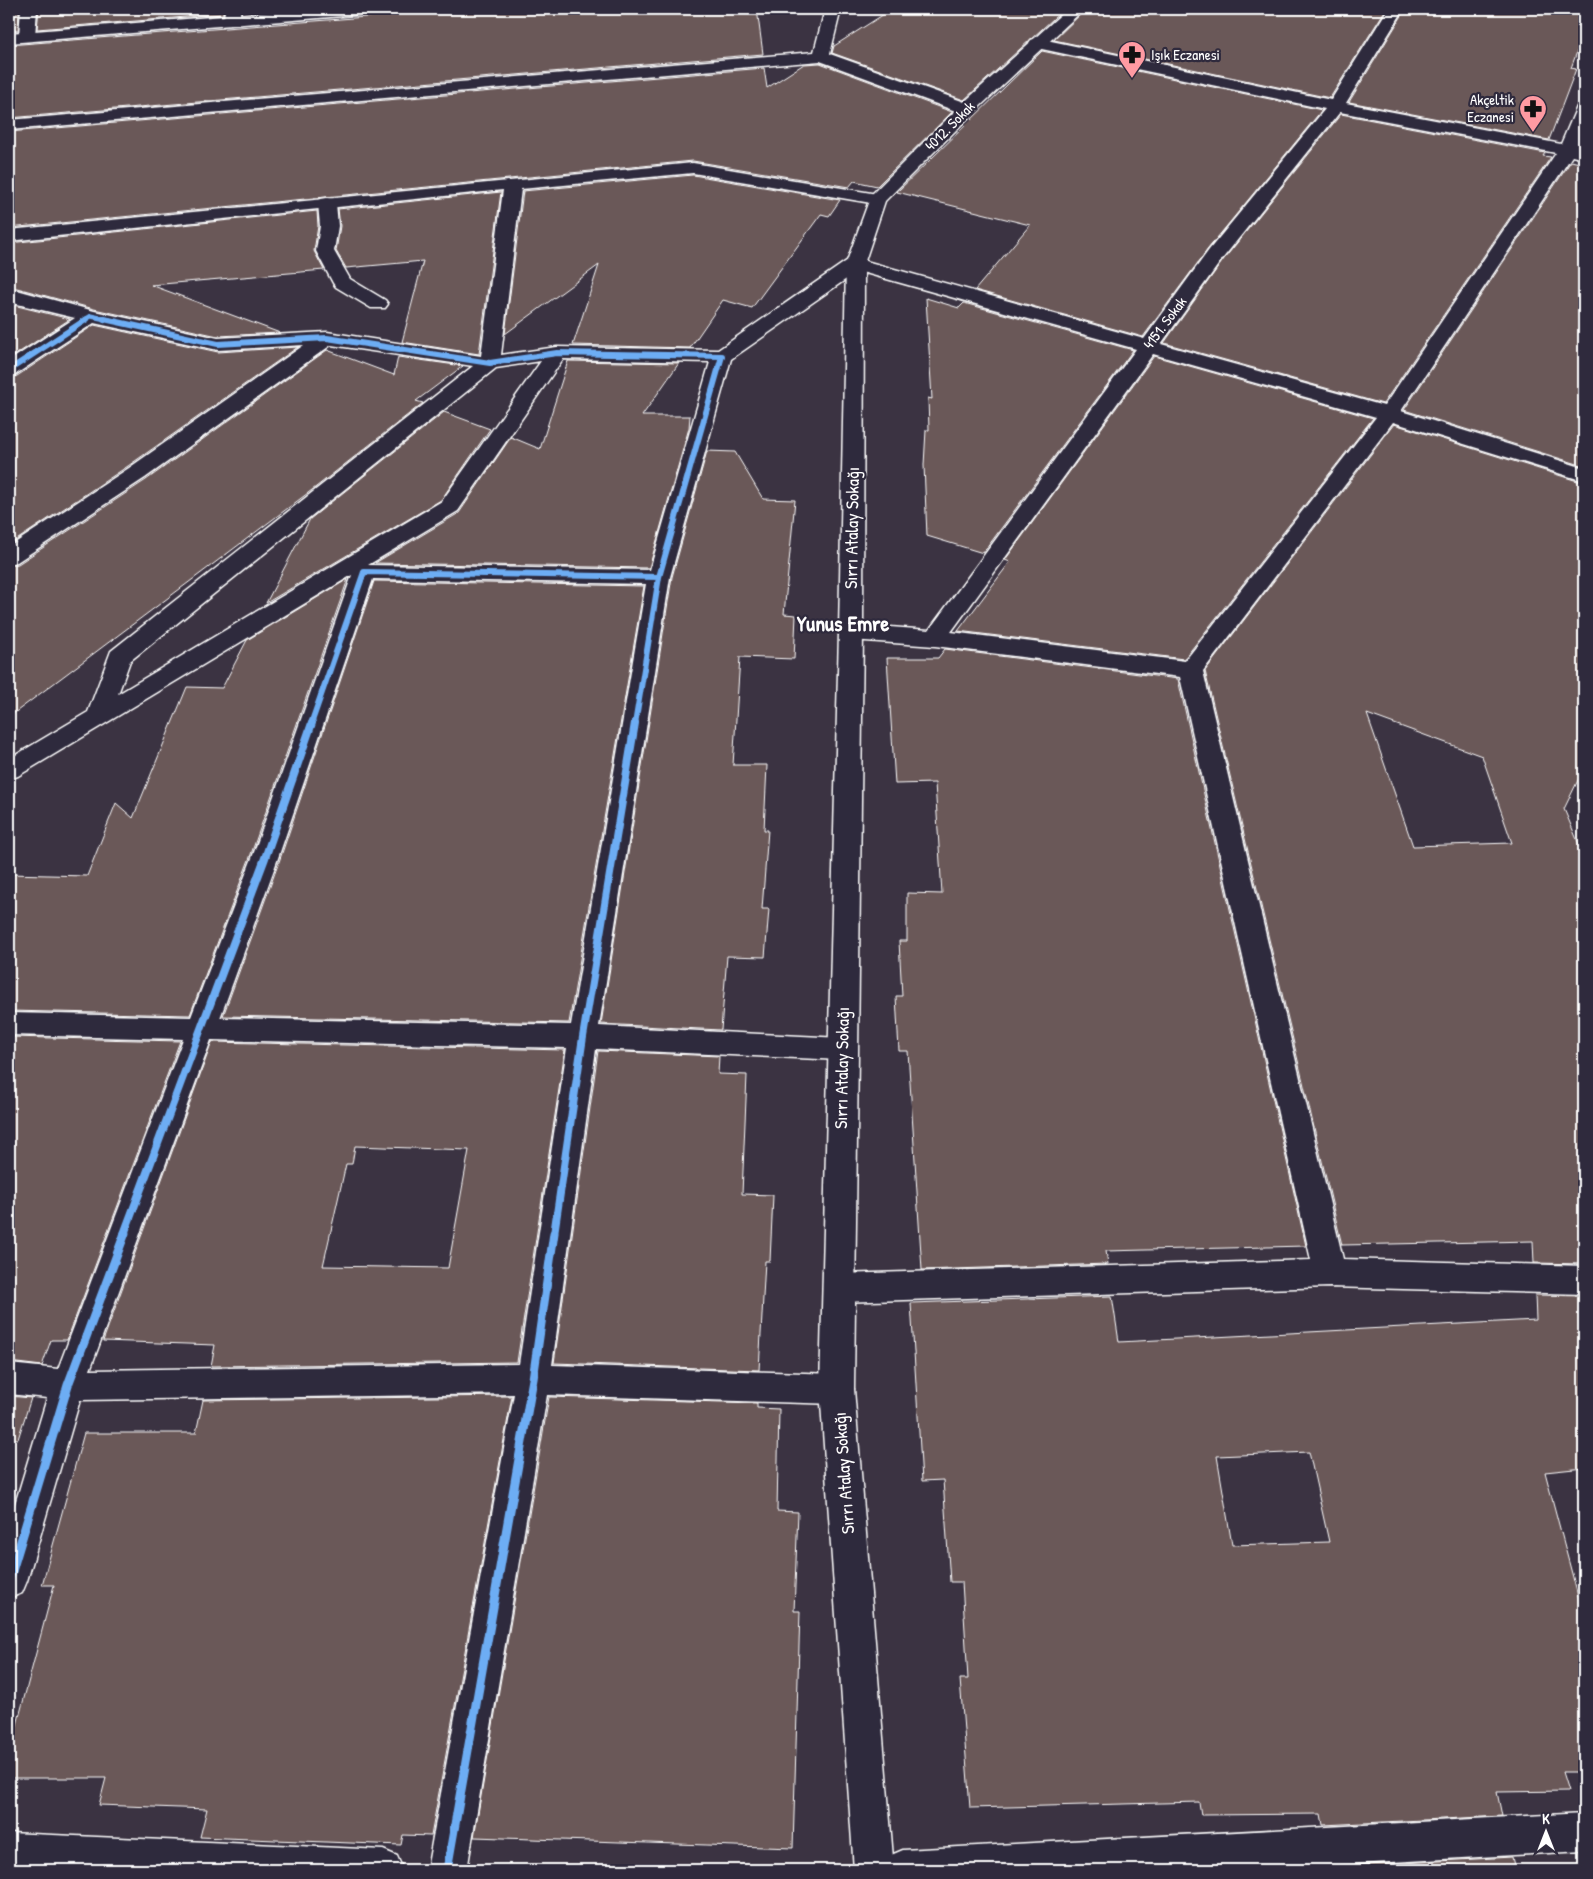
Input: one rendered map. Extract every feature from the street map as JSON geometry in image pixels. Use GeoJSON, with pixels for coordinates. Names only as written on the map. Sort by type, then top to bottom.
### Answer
{"type":"FeatureCollection","features":[{"type":"Feature","properties":{"kind":"street"},"geometry":{"type":"LineString","coordinates":[[27,36],[29,9]]}},
{"type":"Feature","properties":{"kind":"street"},"geometry":{"type":"LineString","coordinates":[[9,38],[233,15],[367,9]]}},
{"type":"Feature","properties":{"kind":"street"},"geometry":{"type":"LineString","coordinates":[[821,56],[833,9]]}},
{"type":"Feature","properties":{"kind":"street","name":"4012. Sokak"},"geometry":{"type":"LineString","coordinates":[[855,264],[876,199],[967,109],[1076,9]]}},
{"type":"Feature","properties":{"kind":"street","name":"4151. Sokak"},"geometry":{"type":"LineString","coordinates":[[935,638],[1216,254],[1336,106],[1396,9]]}},
{"type":"Feature","properties":{"kind":"street"},"geometry":{"type":"LineString","coordinates":[[1037,43],[1336,106],[1576,152]]}},
{"type":"Feature","properties":{"kind":"street"},"geometry":{"type":"LineString","coordinates":[[9,125],[821,56],[967,109]]}},
{"type":"Feature","properties":{"kind":"street"},"geometry":{"type":"LineString","coordinates":[[1191,670],[1389,414],[1576,152],[1584,109]]}},
{"type":"Feature","properties":{"kind":"street"},"geometry":{"type":"LineString","coordinates":[[9,235],[513,184],[693,168],[876,199]]}},
{"type":"Feature","properties":{"kind":"street"},"geometry":{"type":"LineString","coordinates":[[98,717],[119,657],[490,363],[513,184]]}},
{"type":"Feature","properties":{"kind":"street"},"geometry":{"type":"LineString","coordinates":[[327,203],[329,226],[325,251],[343,283],[378,304]]}},
{"type":"Feature","properties":{"kind":"street"},"geometry":{"type":"LineString","coordinates":[[9,296],[17,296],[91,316],[218,344],[327,338],[490,363],[557,353],[722,356],[855,264],[1389,414],[1584,475]]}},
{"type":"Feature","properties":{"kind":"street","name":"Sırrı Atalay Sokağı"},"geometry":{"type":"LineString","coordinates":[[855,264],[851,632],[837,1389],[874,1870]]}},
{"type":"Feature","properties":{"kind":"street"},"geometry":{"type":"LineString","coordinates":[[9,370],[91,316]]}},
{"type":"Feature","properties":{"kind":"street"},"geometry":{"type":"LineString","coordinates":[[9,557],[137,473],[327,338]]}},
{"type":"Feature","properties":{"kind":"street"},"geometry":{"type":"LineString","coordinates":[[9,770],[450,506],[557,353]]}},
{"type":"Feature","properties":{"kind":"street"},"geometry":{"type":"LineString","coordinates":[[447,1870],[533,1380],[584,1037],[659,577],[722,356]]}},
{"type":"Feature","properties":{"kind":"street"},"geometry":{"type":"LineString","coordinates":[[9,1581],[68,1385],[265,858],[364,572],[659,577]]}},
{"type":"Feature","properties":{"kind":"street"},"geometry":{"type":"LineString","coordinates":[[851,632],[935,638],[1191,670]]}},
{"type":"Feature","properties":{"kind":"street"},"geometry":{"type":"LineString","coordinates":[[1191,670],[1330,1273]]}},
{"type":"Feature","properties":{"kind":"street"},"geometry":{"type":"LineString","coordinates":[[9,1024],[584,1037],[842,1049]]}},
{"type":"Feature","properties":{"kind":"street"},"geometry":{"type":"LineString","coordinates":[[839,1288],[1330,1273],[1584,1280]]}},
{"type":"Feature","properties":{"kind":"street"},"geometry":{"type":"LineString","coordinates":[[9,1378],[68,1385],[533,1380],[837,1389]]}},
{"type":"Feature","properties":{"kind":"street"},"geometry":{"type":"LineString","coordinates":[[903,1870],[1584,1832]]}},
{"type":"Feature","properties":{"kind":"street"},"geometry":{"type":"LineString","coordinates":[[9,1852],[383,1870]]}},
{"type":"Feature","properties":{"kind":"building"},"geometry":{"type":"Polygon","coordinates":[[[9,9],[19,9],[18,30],[9,31],[9,9]]]}},
{"type":"Feature","properties":{"kind":"building"},"geometry":{"type":"Polygon","coordinates":[[[39,9],[223,9],[223,14],[37,29],[39,9]]]}},
{"type":"Feature","properties":{"kind":"building"},"geometry":{"type":"Polygon","coordinates":[[[468,9],[757,9],[763,54],[9,118],[9,45],[468,9]]]}},
{"type":"Feature","properties":{"kind":"building"},"geometry":{"type":"Polygon","coordinates":[[[892,9],[1064,9],[964,100],[832,53],[834,46],[892,9]]]}},
{"type":"Feature","properties":{"kind":"building"},"geometry":{"type":"Polygon","coordinates":[[[1086,9],[1386,9],[1330,98],[1054,40],[1086,9]]]}},
{"type":"Feature","properties":{"kind":"building"},"geometry":{"type":"Polygon","coordinates":[[[1406,9],[1584,9],[1584,33],[1571,68],[1576,69],[1549,140],[1349,102],[1406,9]]]}},
{"type":"Feature","properties":{"kind":"building"},"geometry":{"type":"Polygon","coordinates":[[[1042,51],[1322,110],[1208,249],[1143,337],[975,290],[1030,225],[897,192],[1042,51]]]}},
{"type":"Feature","properties":{"kind":"building"},"geometry":{"type":"Polygon","coordinates":[[[820,63],[952,112],[877,186],[854,181],[849,187],[693,161],[9,228],[9,132],[764,68],[767,88],[804,64],[820,63]]]}},
{"type":"Feature","properties":{"kind":"building"},"geometry":{"type":"Polygon","coordinates":[[[1341,114],[1545,153],[1543,156],[1551,157],[1383,404],[1164,343],[1224,259],[1341,114]]]}},
{"type":"Feature","properties":{"kind":"building"},"geometry":{"type":"Polygon","coordinates":[[[1571,161],[1584,164],[1584,466],[1404,410],[1571,161]]]}},
{"type":"Feature","properties":{"kind":"building"},"geometry":{"type":"Polygon","coordinates":[[[693,175],[840,200],[829,216],[821,214],[752,308],[723,300],[690,348],[573,345],[599,265],[505,334],[523,191],[693,175]]]}},
{"type":"Feature","properties":{"kind":"building"},"geometry":{"type":"Polygon","coordinates":[[[501,192],[479,354],[402,342],[423,261],[346,268],[336,251],[340,226],[338,209],[501,192]]]}},
{"type":"Feature","properties":{"kind":"building"},"geometry":{"type":"Polygon","coordinates":[[[317,211],[318,226],[314,251],[324,270],[151,285],[280,333],[218,336],[94,309],[17,288],[9,288],[9,243],[317,211]]]}},
{"type":"Feature","properties":{"kind":"building"},"geometry":{"type":"Polygon","coordinates":[[[926,298],[959,308],[964,303],[1133,350],[983,553],[927,536],[924,465],[926,430],[929,430],[928,398],[932,399],[926,298]]]}},
{"type":"Feature","properties":{"kind":"building"},"geometry":{"type":"Polygon","coordinates":[[[9,304],[70,319],[9,359],[9,304]]]}},
{"type":"Feature","properties":{"kind":"building"},"geometry":{"type":"Polygon","coordinates":[[[94,325],[218,352],[298,347],[128,466],[9,545],[9,378],[17,376],[94,325]]]}},
{"type":"Feature","properties":{"kind":"building"},"geometry":{"type":"Polygon","coordinates":[[[327,350],[394,375],[398,357],[463,366],[416,401],[423,403],[316,487],[9,717],[9,566],[18,564],[146,480],[327,350]]]}},
{"type":"Feature","properties":{"kind":"building"},"geometry":{"type":"Polygon","coordinates":[[[1154,356],[1373,418],[1184,659],[958,631],[1010,562],[1005,560],[1154,356]]]}},
{"type":"Feature","properties":{"kind":"building"},"geometry":{"type":"Polygon","coordinates":[[[568,361],[679,363],[642,416],[690,416],[689,428],[649,568],[375,563],[459,513],[511,437],[540,449],[568,361]]]}},
{"type":"Feature","properties":{"kind":"building"},"geometry":{"type":"Polygon","coordinates":[[[444,412],[490,429],[441,500],[266,603],[310,519],[444,412]]]}},
{"type":"Feature","properties":{"kind":"building"},"geometry":{"type":"Polygon","coordinates":[[[1394,424],[1584,483],[1584,768],[1564,809],[1584,856],[1584,1264],[1534,1263],[1533,1241],[1342,1245],[1205,671],[1394,424]],[[1367,714],[1413,846],[1512,843],[1482,756],[1367,714]]]}},
{"type":"Feature","properties":{"kind":"building"},"geometry":{"type":"Polygon","coordinates":[[[707,451],[735,452],[763,499],[795,500],[784,614],[796,615],[794,659],[740,657],[733,765],[767,765],[764,830],[768,830],[762,909],[769,909],[765,957],[727,956],[721,1030],[601,1024],[672,577],[707,451]]]}},
{"type":"Feature","properties":{"kind":"building"},"geometry":{"type":"Polygon","coordinates":[[[348,579],[250,857],[190,1015],[9,1011],[9,874],[87,876],[116,803],[133,818],[187,687],[222,688],[247,640],[348,579]]]}},
{"type":"Feature","properties":{"kind":"building"},"geometry":{"type":"Polygon","coordinates":[[[374,581],[644,586],[569,1023],[223,1016],[280,859],[374,581]]]}},
{"type":"Feature","properties":{"kind":"building"},"geometry":{"type":"Polygon","coordinates":[[[945,649],[1178,679],[1306,1246],[1106,1251],[1108,1264],[922,1270],[908,1051],[899,1051],[896,996],[902,996],[899,941],[907,941],[907,893],[942,894],[935,783],[895,784],[887,658],[938,658],[945,649]]]}},
{"type":"Feature","properties":{"kind":"building"},"geometry":{"type":"Polygon","coordinates":[[[9,1037],[180,1041],[67,1340],[51,1340],[42,1366],[9,1362],[9,1037]]]}},
{"type":"Feature","properties":{"kind":"building"},"geometry":{"type":"Polygon","coordinates":[[[212,1042],[565,1050],[517,1362],[211,1366],[215,1345],[103,1341],[212,1042]],[[355,1146],[352,1164],[346,1164],[323,1266],[448,1268],[469,1150],[355,1146]]]}},
{"type":"Feature","properties":{"kind":"building"},"geometry":{"type":"Polygon","coordinates":[[[598,1051],[719,1056],[718,1074],[747,1075],[742,1194],[773,1195],[770,1261],[765,1261],[759,1370],[554,1363],[598,1051]]]}},
{"type":"Feature","properties":{"kind":"building"},"geometry":{"type":"Polygon","coordinates":[[[1535,1295],[1584,1296],[1584,1468],[1545,1472],[1584,1619],[1584,1772],[1562,1772],[1568,1791],[1497,1792],[1502,1816],[1323,1825],[1321,1814],[1201,1815],[1199,1802],[970,1808],[960,1679],[968,1679],[962,1582],[950,1582],[943,1480],[922,1481],[911,1303],[1112,1296],[1119,1342],[1536,1320],[1535,1295]],[[1309,1452],[1217,1456],[1232,1545],[1329,1542],[1309,1452]]]}},
{"type":"Feature","properties":{"kind":"building"},"geometry":{"type":"Polygon","coordinates":[[[9,1396],[31,1398],[18,1439],[9,1438],[9,1396]]]}},
{"type":"Feature","properties":{"kind":"building"},"geometry":{"type":"Polygon","coordinates":[[[512,1396],[431,1836],[403,1835],[401,1845],[200,1837],[207,1809],[99,1805],[106,1778],[9,1778],[9,1755],[54,1585],[42,1585],[84,1433],[196,1433],[203,1400],[512,1396]]]}},
{"type":"Feature","properties":{"kind":"building"},"geometry":{"type":"Polygon","coordinates":[[[549,1397],[757,1403],[757,1408],[779,1409],[777,1511],[798,1512],[794,1611],[800,1611],[793,1848],[474,1837],[549,1397]]]}},
{"type":"Feature","properties":{"kind":"building"},"geometry":{"type":"Polygon","coordinates":[[[1512,1857],[1515,1870],[1330,1870],[1330,1867],[1512,1857]]]}},
{"type":"Feature","properties":{"kind":"cycle path"},"geometry":{"type":"LineString","coordinates":[[9,370],[91,316],[218,344],[327,338],[490,363],[557,353],[722,356],[659,577],[364,572],[265,858],[68,1385],[9,1581]]}},
{"type":"Feature","properties":{"kind":"cycle path"},"geometry":{"type":"LineString","coordinates":[[447,1870],[533,1379],[583,1037],[659,577]]}},
{"type":"Feature","properties":{"kind":"place","name":"Işık Eczanesi"},"geometry":{"type":"Point","coordinates":[1132,79]}},
{"type":"Feature","properties":{"kind":"place","name":"Akçeltik Eczanesi"},"geometry":{"type":"Point","coordinates":[1533,133]}},
{"type":"Feature","properties":{"kind":"district","name":"Yunus Emre"},"geometry":{"type":"Point","coordinates":[843,623]}}]}
